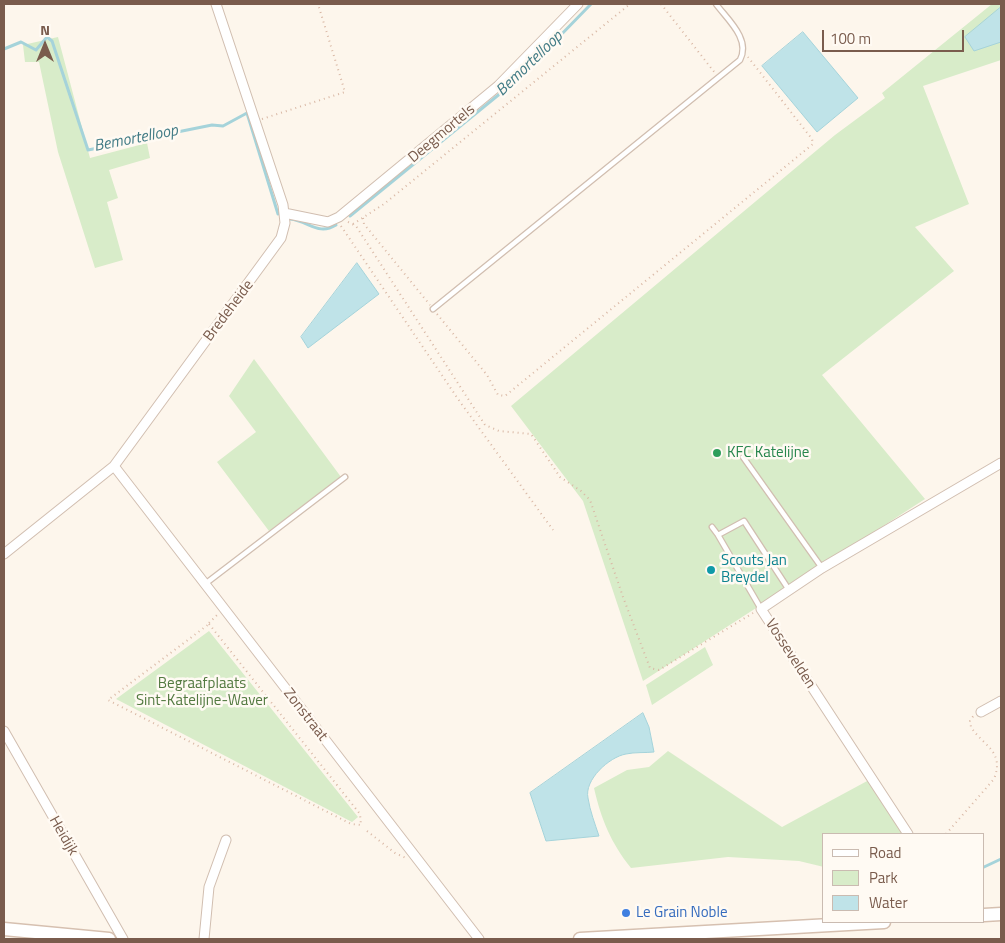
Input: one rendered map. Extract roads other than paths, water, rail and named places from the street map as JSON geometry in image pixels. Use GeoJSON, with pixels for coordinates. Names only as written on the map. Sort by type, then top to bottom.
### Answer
{"type":"FeatureCollection","features":[{"type":"Feature","properties":{"kind":"street","name":"Bredeheide"},"geometry":{"type":"LineString","coordinates":[[4,554],[114,466],[281,238],[284,213],[216,4]]}},
{"type":"Feature","properties":{"kind":"street","name":"Deegmortels"},"geometry":{"type":"LineString","coordinates":[[284,213],[328,222],[336,218],[498,86],[578,4]]}},
{"type":"Feature","properties":{"kind":"street","name":"Vossevelden"},"geometry":{"type":"LineString","coordinates":[[907,833],[761,609],[822,568],[1001,463]]}},
{"type":"Feature","properties":{"kind":"street","name":"Zonstraat"},"geometry":{"type":"LineString","coordinates":[[114,466],[479,939]]}},
{"type":"Feature","properties":{"kind":"street"},"geometry":{"type":"LineString","coordinates":[[981,712],[1001,701]]}},
{"type":"Feature","properties":{"kind":"street","name":"Heidijk"},"geometry":{"type":"LineString","coordinates":[[4,732],[123,939]]}},
{"type":"Feature","properties":{"kind":"street"},"geometry":{"type":"LineString","coordinates":[[204,939],[209,887],[226,840]]}},
{"type":"Feature","properties":{"kind":"street"},"geometry":{"type":"LineString","coordinates":[[985,915],[1001,914]]}},
{"type":"Feature","properties":{"kind":"street"},"geometry":{"type":"LineString","coordinates":[[580,939],[866,923]]}},
{"type":"Feature","properties":{"kind":"street"},"geometry":{"type":"LineString","coordinates":[[5,933],[109,939]]}},
{"type":"Feature","properties":{"kind":"lane"},"geometry":{"type":"LineString","coordinates":[[433,309],[740,60],[743,51],[739,34],[716,4]]}},
{"type":"Feature","properties":{"kind":"lane"},"geometry":{"type":"LineString","coordinates":[[743,457],[822,568]]}},
{"type":"Feature","properties":{"kind":"lane"},"geometry":{"type":"LineString","coordinates":[[204,584],[345,477]]}},
{"type":"Feature","properties":{"kind":"lane"},"geometry":{"type":"LineString","coordinates":[[718,535],[744,521],[789,590]]}},
{"type":"Feature","properties":{"kind":"lane"},"geometry":{"type":"LineString","coordinates":[[712,527],[761,609]]}},
{"type":"Feature","properties":{"kind":"water"},"geometry":{"type":"Polygon","coordinates":[[[1001,7],[1001,42],[974,51],[965,37],[1001,7]]]}},
{"type":"Feature","properties":{"kind":"water"},"geometry":{"type":"Polygon","coordinates":[[[803,32],[858,98],[817,132],[762,66],[803,32]]]}},
{"type":"Feature","properties":{"kind":"water"},"geometry":{"type":"Polygon","coordinates":[[[357,263],[379,294],[308,348],[301,337],[357,263]]]}},
{"type":"Feature","properties":{"kind":"water"},"geometry":{"type":"Polygon","coordinates":[[[643,713],[649,727],[654,752],[629,753],[619,756],[605,764],[590,784],[588,798],[599,836],[546,841],[530,793],[643,713]]]}},
{"type":"Feature","properties":{"kind":"waterway","name":"Bemortelloop"},"geometry":{"type":"LineString","coordinates":[[350,216],[518,79],[591,4]]}},
{"type":"Feature","properties":{"kind":"waterway","name":"Bemortelloop"},"geometry":{"type":"LineString","coordinates":[[4,49],[21,42],[36,50],[47,37],[52,41],[88,150],[212,125],[223,126],[247,113],[278,214]]}},
{"type":"Feature","properties":{"kind":"waterway","name":"Bemortelloop"},"geometry":{"type":"LineString","coordinates":[[290,219],[324,229],[336,225]]}},
{"type":"Feature","properties":{"kind":"waterway"},"geometry":{"type":"LineString","coordinates":[[985,867],[1001,859]]}},
{"type":"Feature","properties":{"kind":"place","name":"KFC Katelijne"},"geometry":{"type":"Point","coordinates":[717,453]}},
{"type":"Feature","properties":{"kind":"place","name":"Scouts Jan Breydel"},"geometry":{"type":"Point","coordinates":[711,570]}},
{"type":"Feature","properties":{"kind":"place","name":"Le Grain Noble"},"geometry":{"type":"Point","coordinates":[626,913]}},
{"type":"Feature","properties":{"kind":"park label","name":"Begraafplaats Sint-Katelijne-Waver"},"geometry":{"type":"Point","coordinates":[202,692]}}]}
